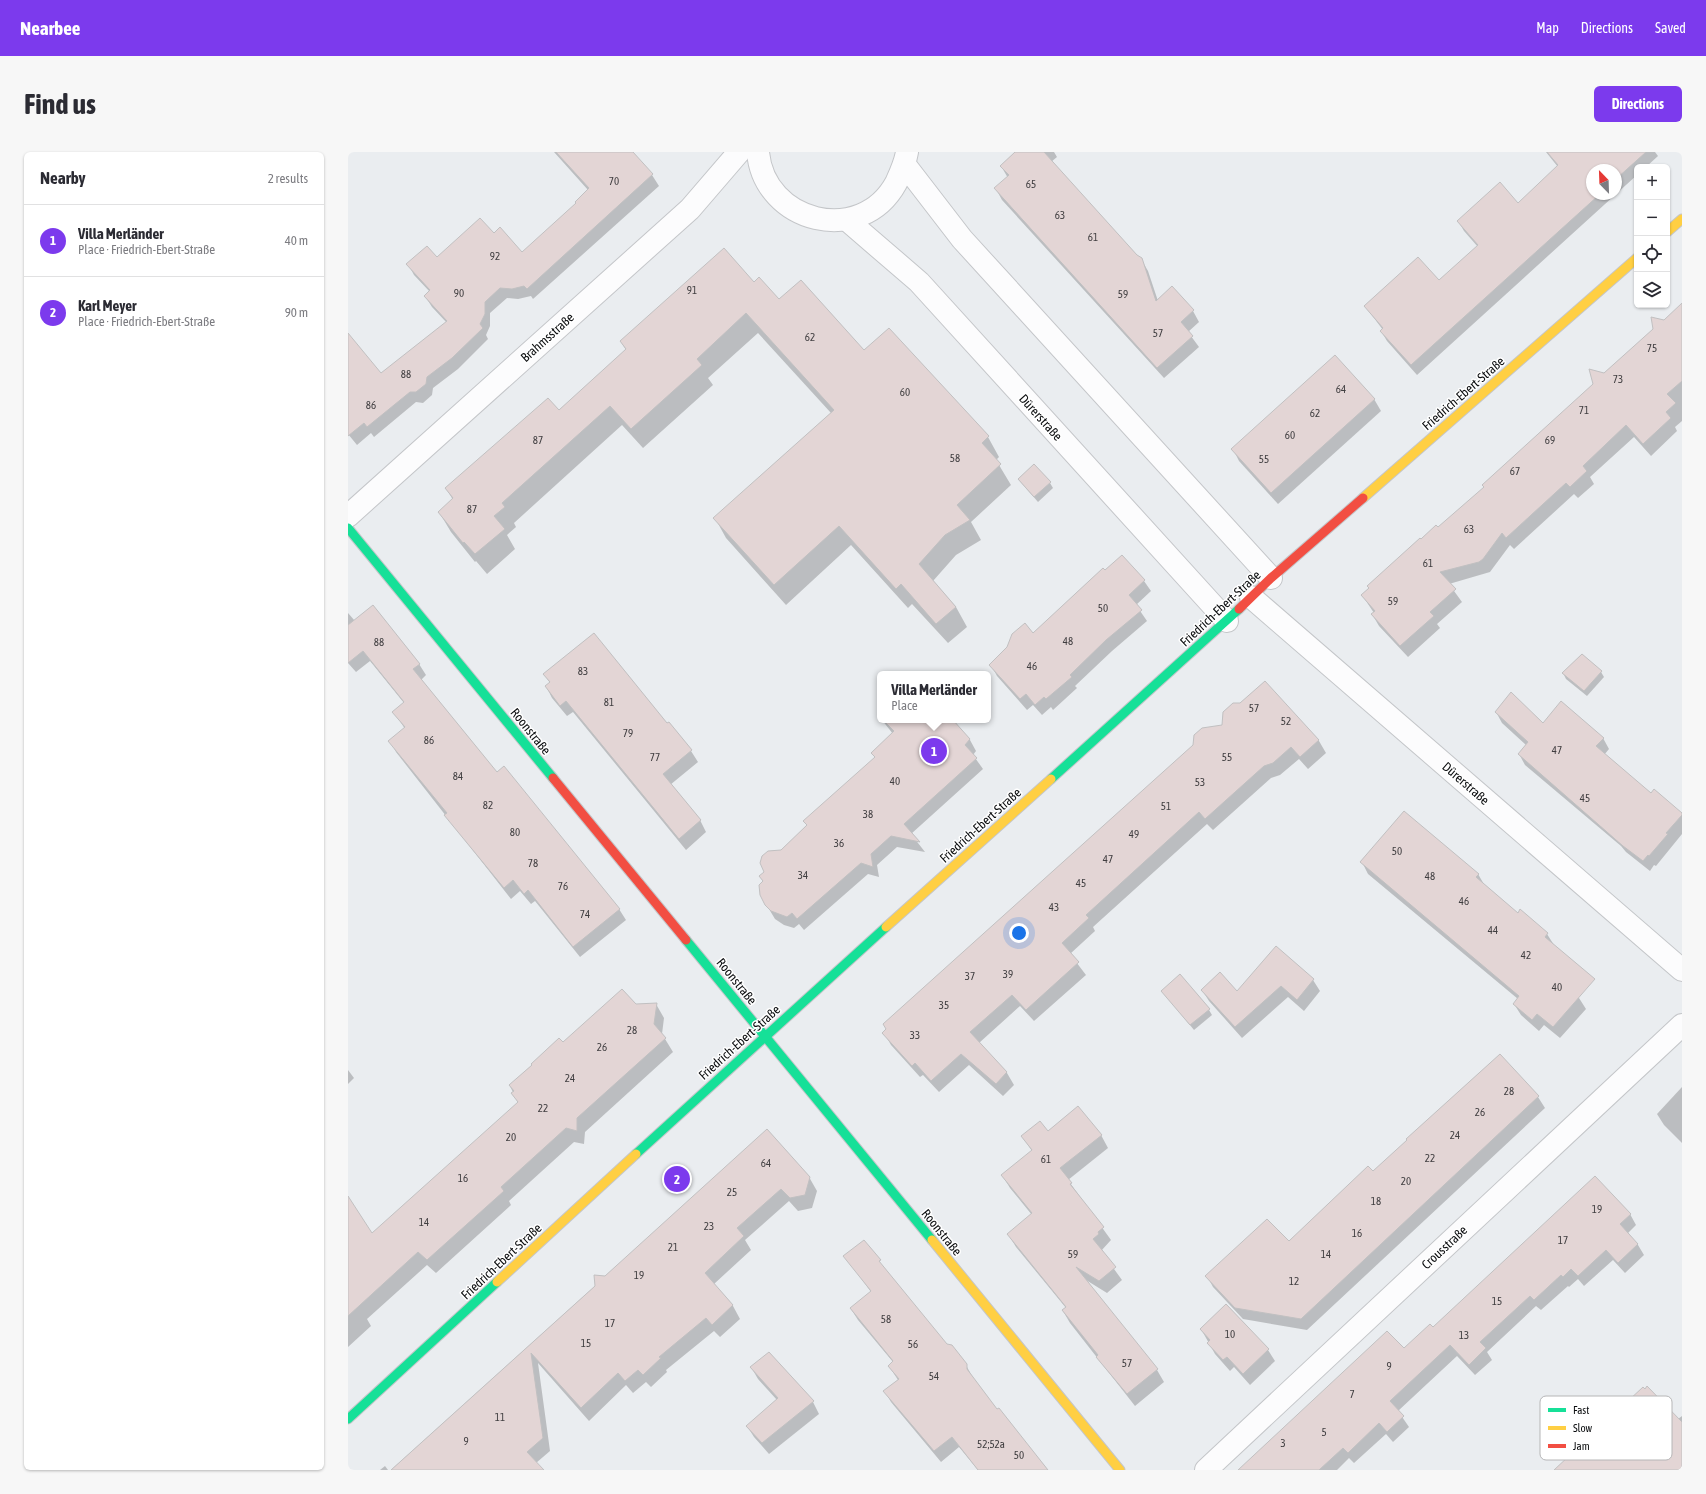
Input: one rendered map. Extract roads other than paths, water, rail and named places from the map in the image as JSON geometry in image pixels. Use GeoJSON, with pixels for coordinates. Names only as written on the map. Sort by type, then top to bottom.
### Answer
{"type":"FeatureCollection","features":[{"type":"Feature","properties":{"kind":"street","name":"Brahmsstraße"},"geometry":{"type":"LineString","coordinates":[[348,516],[690,209],[739,152]]}},
{"type":"Feature","properties":{"kind":"street"},"geometry":{"type":"LineString","coordinates":[[758,152],[759,165],[774,193],[799,214],[824,221],[847,220],[872,210],[889,196],[906,159]]}},
{"type":"Feature","properties":{"kind":"street"},"geometry":{"type":"LineString","coordinates":[[906,159],[962,239],[1271,578]]}},
{"type":"Feature","properties":{"kind":"street"},"geometry":{"type":"LineString","coordinates":[[1670,229],[1682,218]]}},
{"type":"Feature","properties":{"kind":"street","name":"Dürerstraße"},"geometry":{"type":"LineString","coordinates":[[847,220],[919,282],[1227,621]]}},
{"type":"Feature","properties":{"kind":"street","name":"Friedrich-Ebert-Straße"},"geometry":{"type":"LineString","coordinates":[[348,1419],[765,1036],[1227,621],[1271,578],[1634,261]]}},
{"type":"Feature","properties":{"kind":"street","name":"Roonstraße"},"geometry":{"type":"LineString","coordinates":[[348,528],[1120,1470]]}},
{"type":"Feature","properties":{"kind":"street","name":"Dürerstraße"},"geometry":{"type":"LineString","coordinates":[[1251,597],[1682,970]]}},
{"type":"Feature","properties":{"kind":"street","name":"Crousstraße"},"geometry":{"type":"LineString","coordinates":[[1206,1470],[1682,1025]]}},
{"type":"Feature","properties":{"kind":"place","name":"Villa Merländer"},"geometry":{"type":"Point","coordinates":[934,751]}},
{"type":"Feature","properties":{"kind":"place","name":"Karl Meyer"},"geometry":{"type":"Point","coordinates":[677,1179]}}]}
